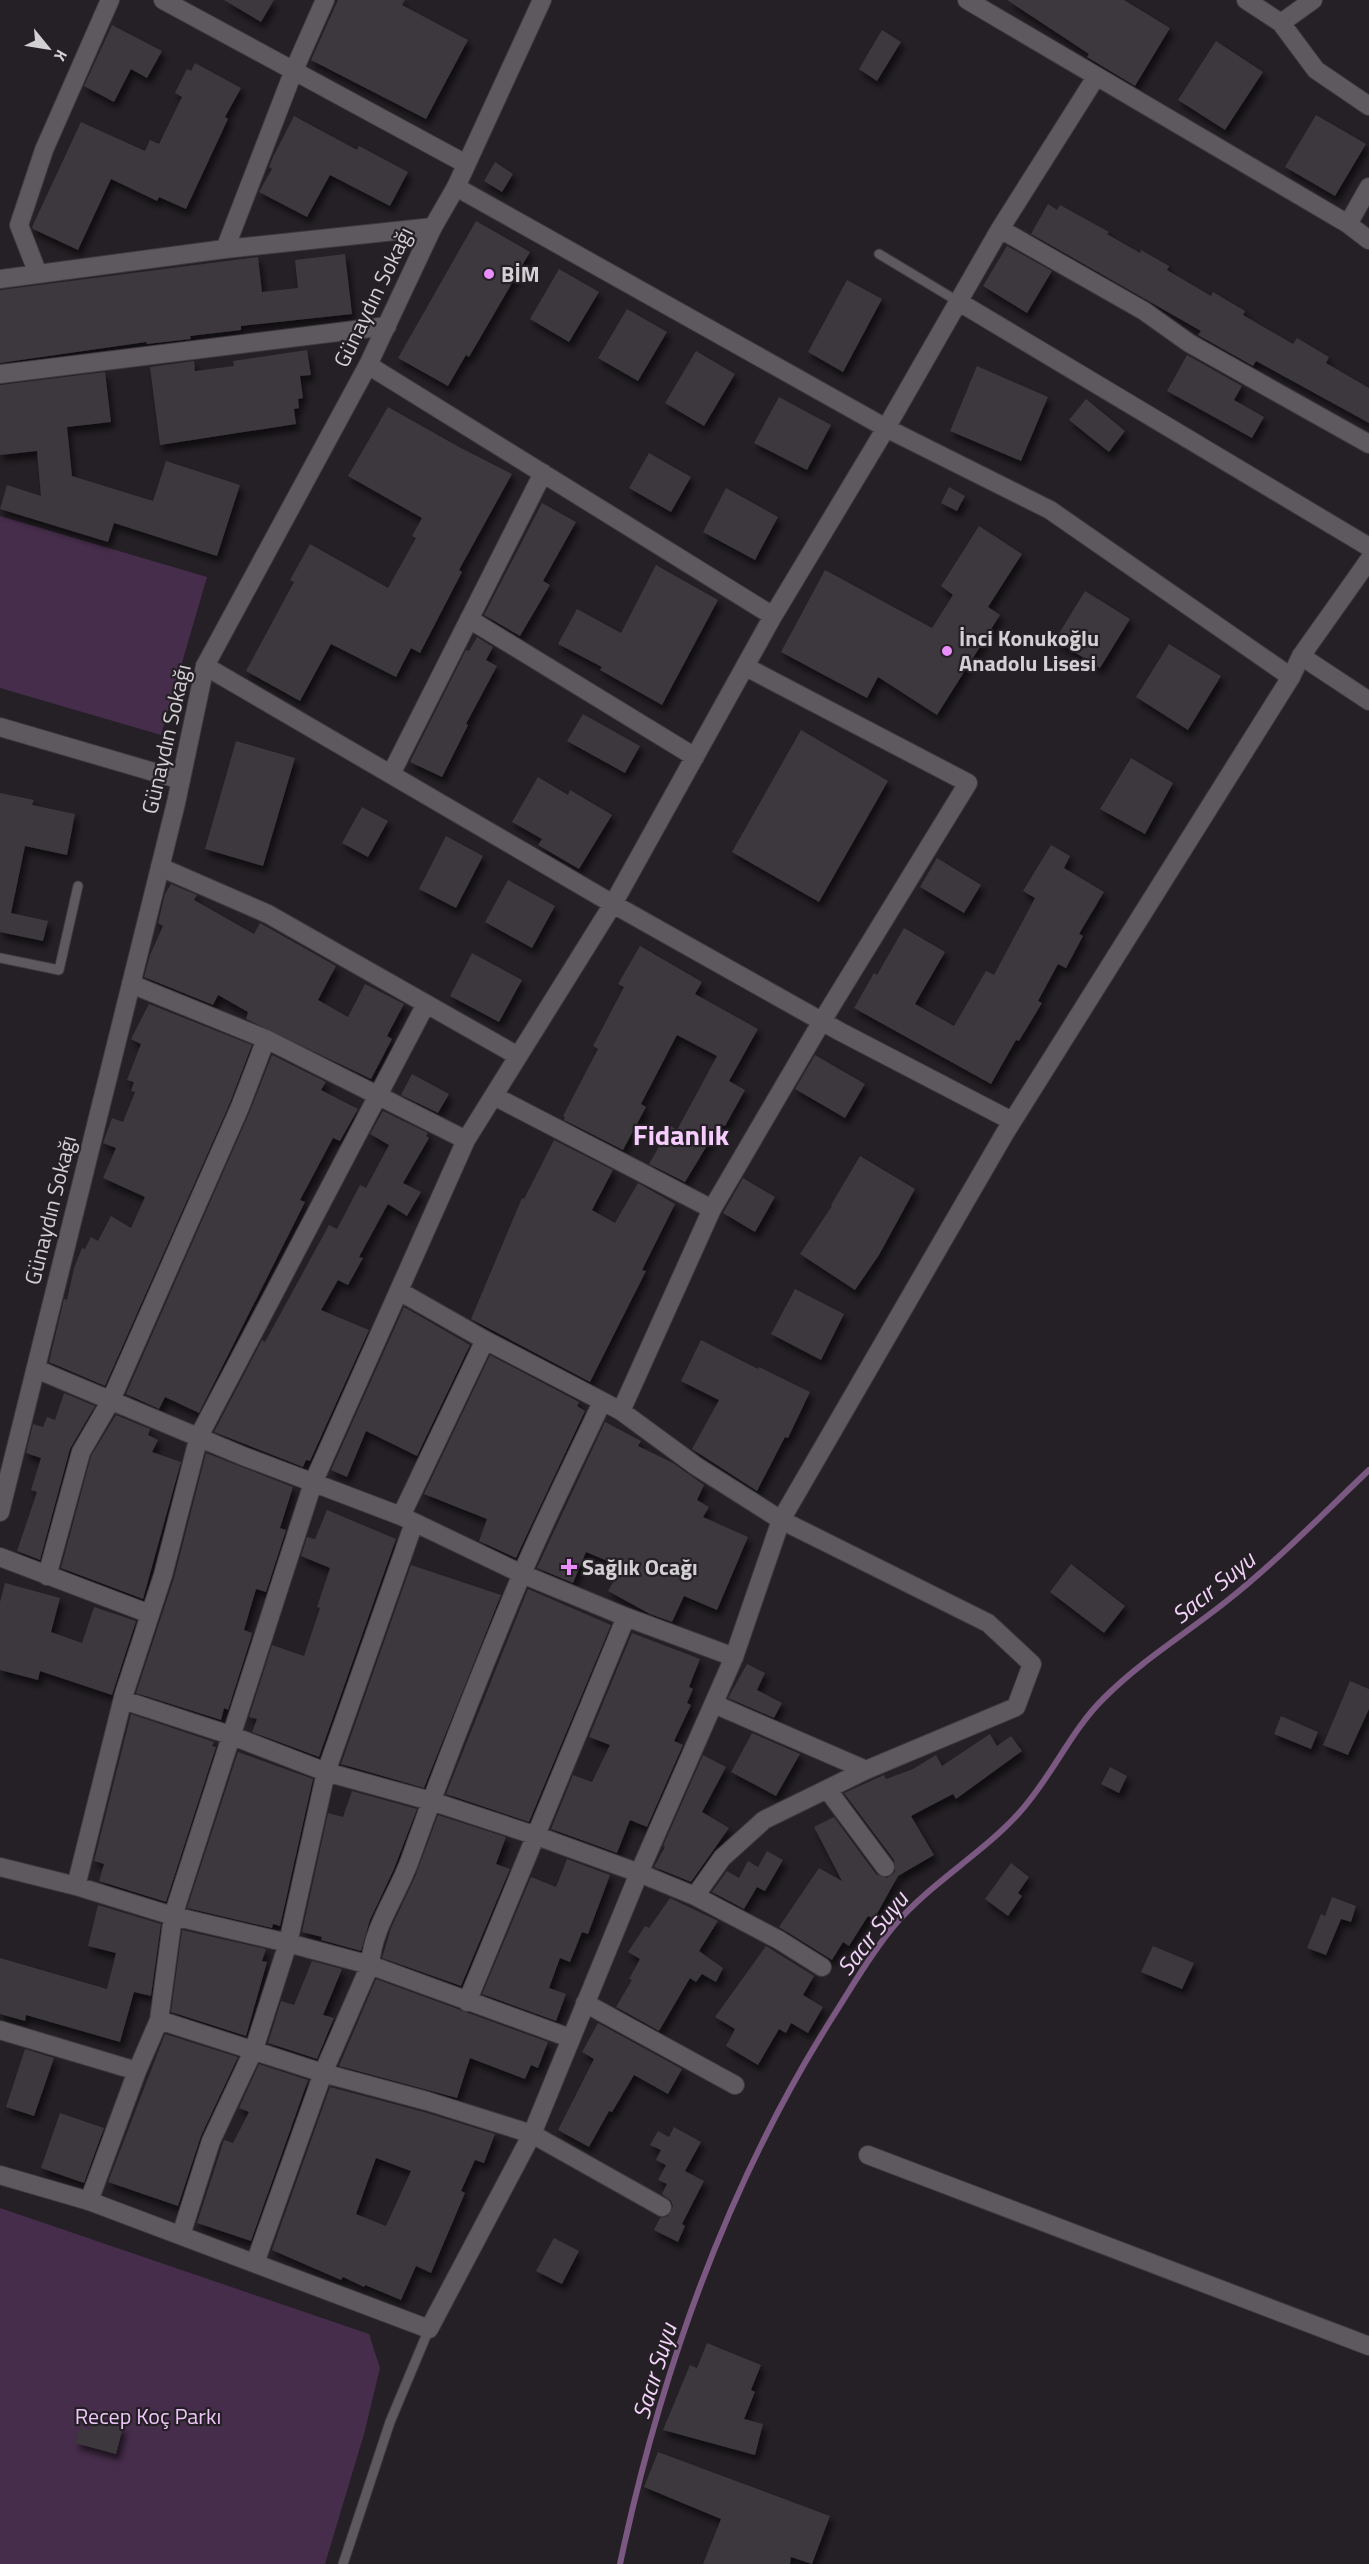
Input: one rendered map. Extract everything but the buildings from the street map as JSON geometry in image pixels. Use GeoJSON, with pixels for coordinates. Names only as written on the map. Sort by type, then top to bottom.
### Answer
{"type":"FeatureCollection","features":[{"type":"Feature","properties":{"kind":"street"},"geometry":{"type":"LineString","coordinates":[[38,274],[19,225],[44,150],[110,0]]}},
{"type":"Feature","properties":{"kind":"street"},"geometry":{"type":"LineString","coordinates":[[163,0],[466,164]]}},
{"type":"Feature","properties":{"kind":"street"},"geometry":{"type":"LineString","coordinates":[[225,249],[294,70],[325,0]]}},
{"type":"Feature","properties":{"kind":"street","name":"Günaydın Sokağı"},"geometry":{"type":"LineString","coordinates":[[0,1512],[160,867],[205,666],[368,365],[434,227],[456,187],[542,0]]}},
{"type":"Feature","properties":{"kind":"street"},"geometry":{"type":"LineString","coordinates":[[967,0],[1348,224],[1369,240]]}},
{"type":"Feature","properties":{"kind":"street"},"geometry":{"type":"LineString","coordinates":[[1246,0],[1281,23]]}},
{"type":"Feature","properties":{"kind":"street"},"geometry":{"type":"LineString","coordinates":[[1267,0],[1281,23],[1317,70],[1369,106]]}},
{"type":"Feature","properties":{"kind":"street"},"geometry":{"type":"LineString","coordinates":[[1281,23],[1314,0]]}},
{"type":"Feature","properties":{"kind":"street"},"geometry":{"type":"LineString","coordinates":[[89,2201],[137,2071],[159,2020],[173,1916],[313,1483],[466,1140],[613,903],[773,616],[886,428],[1000,229],[1096,77]]}},
{"type":"Feature","properties":{"kind":"street"},"geometry":{"type":"LineString","coordinates":[[456,187],[886,428],[1050,510],[1291,677]]}},
{"type":"Feature","properties":{"kind":"street"},"geometry":{"type":"LineString","coordinates":[[1348,224],[1369,187]]}},
{"type":"Feature","properties":{"kind":"street"},"geometry":{"type":"LineString","coordinates":[[0,279],[225,249],[434,227]]}},
{"type":"Feature","properties":{"kind":"street"},"geometry":{"type":"LineString","coordinates":[[1000,229],[1144,311],[1189,343],[1369,444]]}},
{"type":"Feature","properties":{"kind":"street"},"geometry":{"type":"LineString","coordinates":[[959,302],[1369,548]]}},
{"type":"Feature","properties":{"kind":"street"},"geometry":{"type":"LineString","coordinates":[[0,374],[387,326]]}},
{"type":"Feature","properties":{"kind":"street"},"geometry":{"type":"LineString","coordinates":[[368,365],[773,616]]}},
{"type":"Feature","properties":{"kind":"street"},"geometry":{"type":"LineString","coordinates":[[392,774],[543,473]]}},
{"type":"Feature","properties":{"kind":"street"},"geometry":{"type":"LineString","coordinates":[[0,2175],[89,2201],[429,2329],[532,2134],[639,1873],[734,1657],[781,1520],[1012,1121],[1291,677],[1301,656],[1369,560]]}},
{"type":"Feature","properties":{"kind":"street"},"geometry":{"type":"LineString","coordinates":[[469,619],[695,757]]}},
{"type":"Feature","properties":{"kind":"street"},"geometry":{"type":"LineString","coordinates":[[1301,656],[1369,701]]}},
{"type":"Feature","properties":{"kind":"street"},"geometry":{"type":"LineString","coordinates":[[205,666],[613,903],[822,1021],[1012,1121]]}},
{"type":"Feature","properties":{"kind":"street"},"geometry":{"type":"LineString","coordinates":[[621,1411],[712,1209],[822,1021],[968,783],[746,667]]}},
{"type":"Feature","properties":{"kind":"street"},"geometry":{"type":"LineString","coordinates":[[0,728],[181,780]]}},
{"type":"Feature","properties":{"kind":"street"},"geometry":{"type":"LineString","coordinates":[[160,867],[268,914],[518,1056]]}},
{"type":"Feature","properties":{"kind":"street"},"geometry":{"type":"LineString","coordinates":[[131,984],[266,1039],[466,1140]]}},
{"type":"Feature","properties":{"kind":"street"},"geometry":{"type":"LineString","coordinates":[[76,1886],[123,1700],[163,1575],[199,1436],[426,1004]]}},
{"type":"Feature","properties":{"kind":"street"},"geometry":{"type":"LineString","coordinates":[[47,1576],[81,1452],[110,1402],[240,1107],[266,1039]]}},
{"type":"Feature","properties":{"kind":"street"},"geometry":{"type":"LineString","coordinates":[[494,1096],[712,1209]]}},
{"type":"Feature","properties":{"kind":"street"},"geometry":{"type":"LineString","coordinates":[[399,1291],[485,1340],[621,1411],[696,1466],[781,1520],[988,1623],[1032,1664],[1016,1707],[866,1770],[765,1820],[722,1858],[694,1896]]}},
{"type":"Feature","properties":{"kind":"street"},"geometry":{"type":"LineString","coordinates":[[181,2235],[211,2141],[254,2049],[288,1943],[326,1772],[407,1520],[485,1340]]}},
{"type":"Feature","properties":{"kind":"street"},"geometry":{"type":"LineString","coordinates":[[36,1369],[110,1402],[407,1520],[522,1574],[626,1617],[734,1657]]}},
{"type":"Feature","properties":{"kind":"street"},"geometry":{"type":"LineString","coordinates":[[255,2263],[323,2073],[370,1965],[378,1927],[400,1887],[431,1801],[522,1574],[602,1402]]}},
{"type":"Feature","properties":{"kind":"street"},"geometry":{"type":"LineString","coordinates":[[0,1557],[150,1614]]}},
{"type":"Feature","properties":{"kind":"street"},"geometry":{"type":"LineString","coordinates":[[467,2002],[626,1617]]}},
{"type":"Feature","properties":{"kind":"street"},"geometry":{"type":"LineString","coordinates":[[123,1700],[230,1735],[326,1772],[431,1801],[639,1873],[694,1896],[779,1940],[822,1967]]}},
{"type":"Feature","properties":{"kind":"street"},"geometry":{"type":"LineString","coordinates":[[714,1704],[866,1770]]}},
{"type":"Feature","properties":{"kind":"street"},"geometry":{"type":"LineString","coordinates":[[826,1789],[885,1867]]}},
{"type":"Feature","properties":{"kind":"street"},"geometry":{"type":"LineString","coordinates":[[0,1867],[76,1886],[173,1916],[370,1965],[570,2038]]}},
{"type":"Feature","properties":{"kind":"street"},"geometry":{"type":"LineString","coordinates":[[585,2003],[735,2085]]}},
{"type":"Feature","properties":{"kind":"street"},"geometry":{"type":"LineString","coordinates":[[159,2020],[323,2073],[427,2101],[532,2134],[662,2207]]}},
{"type":"Feature","properties":{"kind":"street"},"geometry":{"type":"LineString","coordinates":[[0,2030],[137,2071]]}},
{"type":"Feature","properties":{"kind":"street"},"geometry":{"type":"LineString","coordinates":[[868,2155],[1369,2346]]}},
{"type":"Feature","properties":{"kind":"lane"},"geometry":{"type":"LineString","coordinates":[[879,254],[959,302]]}},
{"type":"Feature","properties":{"kind":"lane"},"geometry":{"type":"LineString","coordinates":[[0,958],[59,970],[78,886]]}},
{"type":"Feature","properties":{"kind":"lane"},"geometry":{"type":"LineString","coordinates":[[343,2564],[390,2422],[429,2329]]}},
{"type":"Feature","properties":{"kind":"green space"},"geometry":{"type":"Polygon","coordinates":[[[0,516],[207,577],[161,735],[0,688],[0,516]]]}},
{"type":"Feature","properties":{"kind":"green space","name":"Recep Koç Parkı"},"geometry":{"type":"Polygon","coordinates":[[[0,2208],[369,2334],[380,2368],[364,2434],[325,2564],[0,2564],[0,2208]]]}},
{"type":"Feature","properties":{"kind":"waterway","name":"Sacır Suyu"},"geometry":{"type":"LineString","coordinates":[[620,2564],[637,2492],[677,2351],[729,2214],[794,2082],[868,1960],[907,1911],[1019,1813],[1031,1799],[1081,1724],[1105,1697],[1134,1671],[1247,1585],[1369,1470]]}},
{"type":"Feature","properties":{"kind":"place","name":"BİM"},"geometry":{"type":"Point","coordinates":[489,274]}},
{"type":"Feature","properties":{"kind":"place","name":"İnci Konukoğlu Anadolu Lisesi"},"geometry":{"type":"Point","coordinates":[947,651]}},
{"type":"Feature","properties":{"kind":"place","name":"Sağlık Ocağı"},"geometry":{"type":"Point","coordinates":[569,1567]}},
{"type":"Feature","properties":{"kind":"district","name":"Fidanlık"},"geometry":{"type":"Point","coordinates":[681,1134]}}]}
